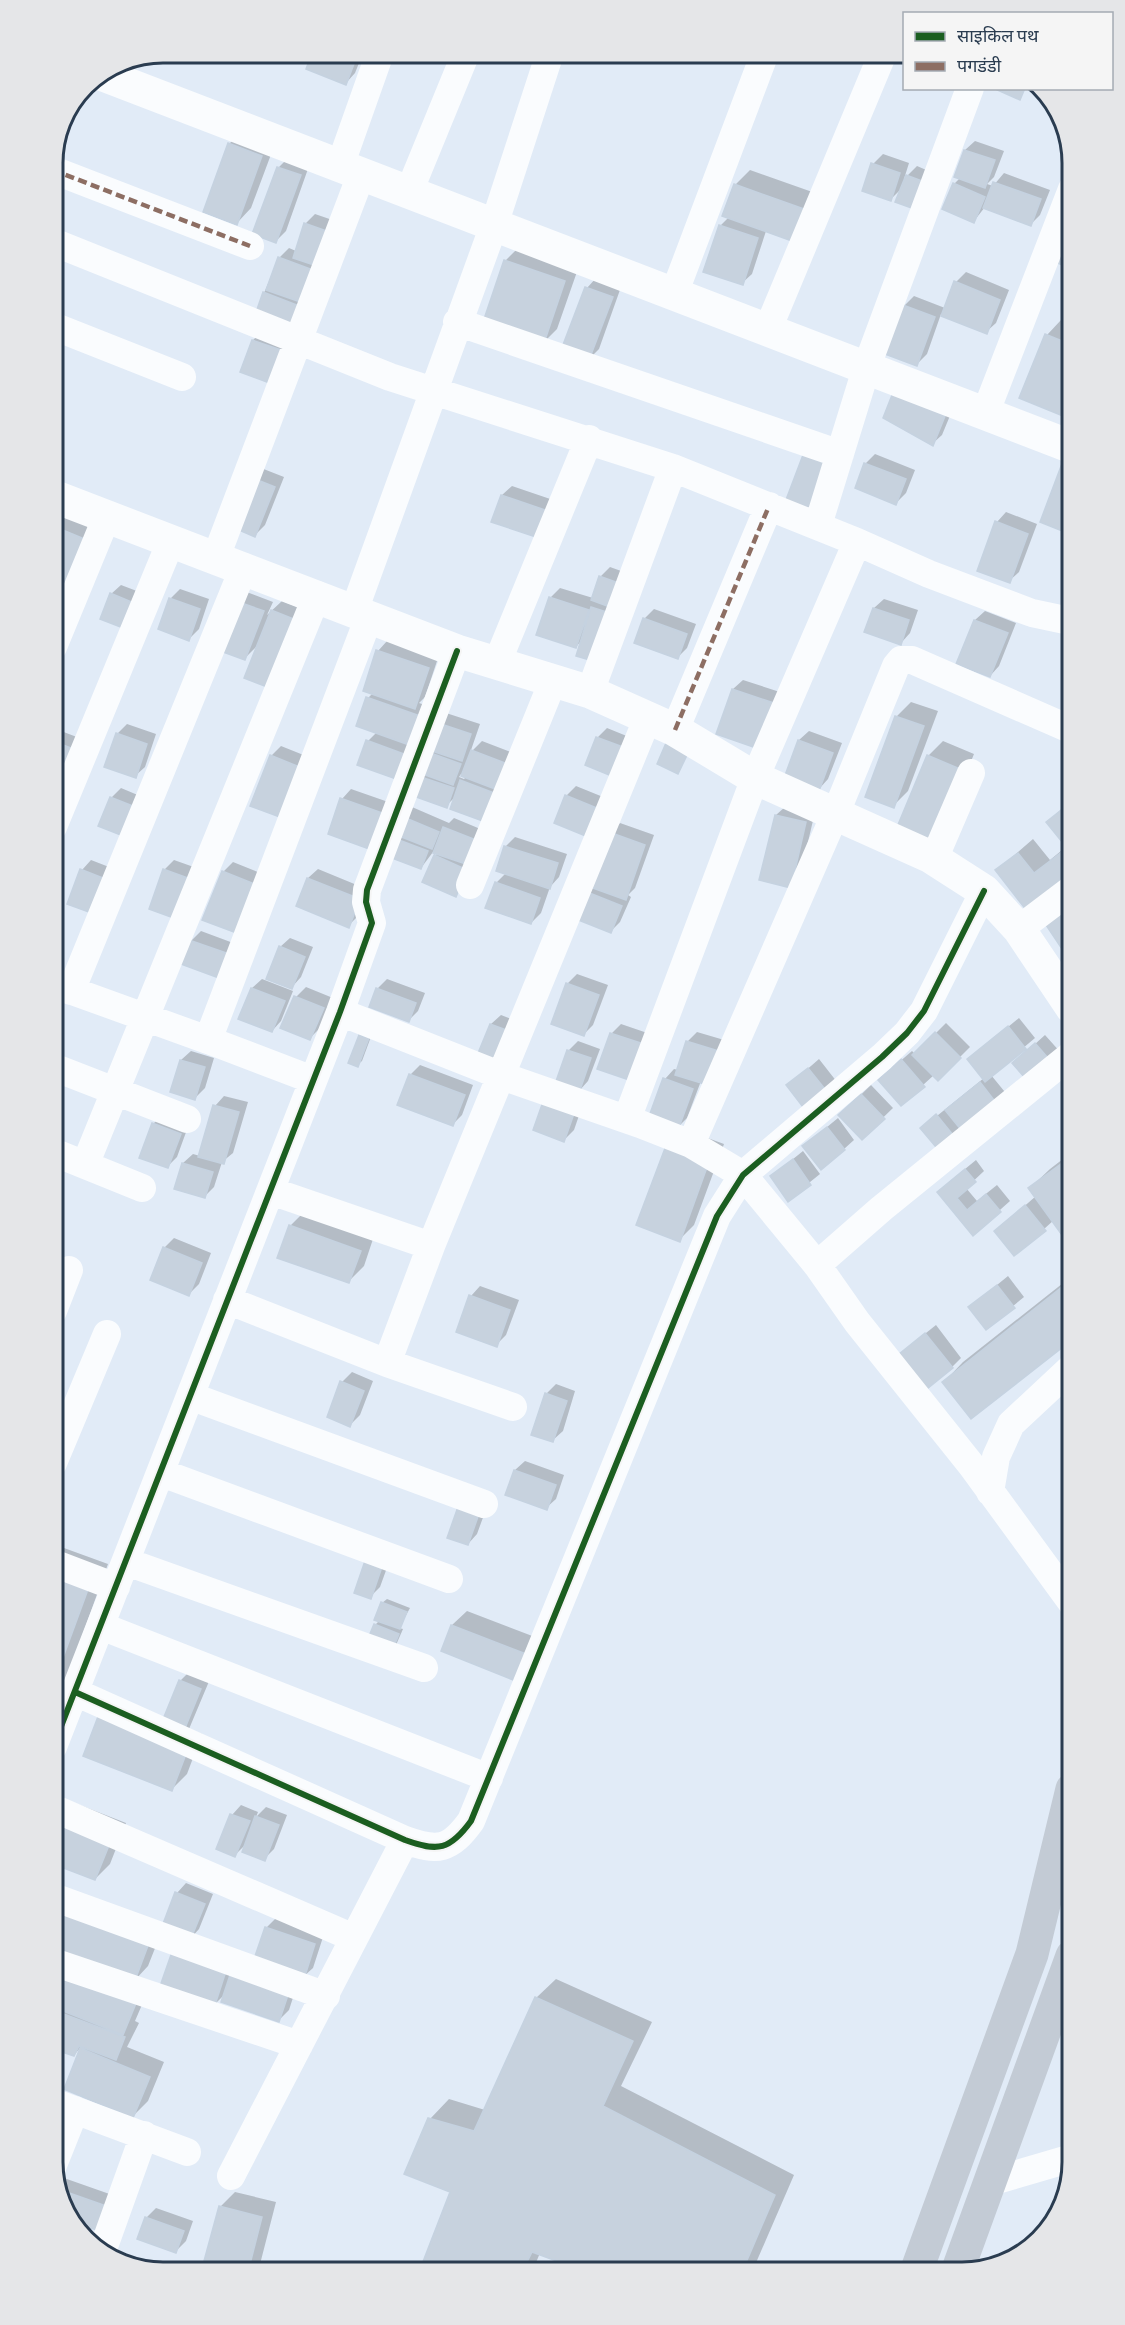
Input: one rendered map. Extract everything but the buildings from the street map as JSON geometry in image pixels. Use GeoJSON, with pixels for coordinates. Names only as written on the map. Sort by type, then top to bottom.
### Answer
{"type":"FeatureCollection","features":[{"type":"Feature","properties":{"kind":"main road"},"geometry":{"type":"LineString","coordinates":[[920,2262],[1032,1954],[1062,1830]]}},
{"type":"Feature","properties":{"kind":"main road"},"geometry":{"type":"LineString","coordinates":[[961,2262],[1062,1984]]}},
{"type":"Feature","properties":{"kind":"street"},"geometry":{"type":"LineString","coordinates":[[63,985],[230,562],[350,170],[377,63]]}},
{"type":"Feature","properties":{"kind":"street"},"geometry":{"type":"LineString","coordinates":[[409,192],[462,63]]}},
{"type":"Feature","properties":{"kind":"street"},"geometry":{"type":"LineString","coordinates":[[208,1040],[362,614],[434,392],[494,225],[547,63]]}},
{"type":"Feature","properties":{"kind":"street"},"geometry":{"type":"LineString","coordinates":[[674,294],[761,63]]}},
{"type":"Feature","properties":{"kind":"street"},"geometry":{"type":"LineString","coordinates":[[768,329],[879,63]]}},
{"type":"Feature","properties":{"kind":"street"},"geometry":{"type":"LineString","coordinates":[[111,78],[867,366],[1062,443]]}},
{"type":"Feature","properties":{"kind":"street"},"geometry":{"type":"LineString","coordinates":[[818,525],[867,366],[969,90]]}},
{"type":"Feature","properties":{"kind":"street"},"geometry":{"type":"LineString","coordinates":[[63,174],[250,246]]}},
{"type":"Feature","properties":{"kind":"street"},"geometry":{"type":"LineString","coordinates":[[985,414],[1062,215]]}},
{"type":"Feature","properties":{"kind":"street"},"geometry":{"type":"LineString","coordinates":[[63,246],[298,342],[434,392],[589,439],[673,468],[818,525],[929,574],[1032,613],[1062,619]]}},
{"type":"Feature","properties":{"kind":"street"},"geometry":{"type":"LineString","coordinates":[[458,322],[840,454]]}},
{"type":"Feature","properties":{"kind":"street"},"geometry":{"type":"LineString","coordinates":[[63,330],[182,377]]}},
{"type":"Feature","properties":{"kind":"street"},"geometry":{"type":"LineString","coordinates":[[497,663],[589,439]]}},
{"type":"Feature","properties":{"kind":"street"},"geometry":{"type":"LineString","coordinates":[[590,692],[673,468]]}},
{"type":"Feature","properties":{"kind":"street"},"geometry":{"type":"LineString","coordinates":[[63,500],[317,595],[457,651],[590,692],[662,723],[754,778],[934,859],[984,891],[1019,929],[1062,989]]}},
{"type":"Feature","properties":{"kind":"street"},"geometry":{"type":"LineString","coordinates":[[387,1363],[431,1246],[502,1076],[662,723],[770,506]]}},
{"type":"Feature","properties":{"kind":"street"},"geometry":{"type":"LineString","coordinates":[[63,623],[107,516]]}},
{"type":"Feature","properties":{"kind":"street"},"geometry":{"type":"LineString","coordinates":[[63,803],[171,541]]}},
{"type":"Feature","properties":{"kind":"street"},"geometry":{"type":"LineString","coordinates":[[627,1119],[754,778],[857,542]]}},
{"type":"Feature","properties":{"kind":"street"},"geometry":{"type":"LineString","coordinates":[[85,1165],[113,1091],[145,1018],[317,595]]}},
{"type":"Feature","properties":{"kind":"street"},"geometry":{"type":"LineString","coordinates":[[63,1721],[162,1473],[226,1300],[340,1012],[372,923],[366,902],[367,890],[457,651]]}},
{"type":"Feature","properties":{"kind":"street"},"geometry":{"type":"LineString","coordinates":[[691,1144],[835,814],[896,666],[901,660],[912,660],[1062,726]]}},
{"type":"Feature","properties":{"kind":"street"},"geometry":{"type":"LineString","coordinates":[[470,885],[553,681]]}},
{"type":"Feature","properties":{"kind":"street"},"geometry":{"type":"LineString","coordinates":[[934,859],[971,773]]}},
{"type":"Feature","properties":{"kind":"street"},"geometry":{"type":"LineString","coordinates":[[75,1692],[405,1840],[434,1848],[445,1846],[459,1837],[471,1821],[489,1778],[699,1255],[717,1216],[743,1175],[907,1033],[924,1011],[984,891]]}},
{"type":"Feature","properties":{"kind":"street"},"geometry":{"type":"LineString","coordinates":[[1019,929],[1062,897]]}},
{"type":"Feature","properties":{"kind":"street"},"geometry":{"type":"LineString","coordinates":[[63,988],[313,1080]]}},
{"type":"Feature","properties":{"kind":"street"},"geometry":{"type":"LineString","coordinates":[[340,1012],[502,1076],[627,1119],[691,1144],[743,1175],[817,1265],[857,1322],[990,1492],[1062,1589]]}},
{"type":"Feature","properties":{"kind":"street"},"geometry":{"type":"LineString","coordinates":[[817,1265],[881,1209],[1062,1062]]}},
{"type":"Feature","properties":{"kind":"street"},"geometry":{"type":"LineString","coordinates":[[63,1071],[187,1119]]}},
{"type":"Feature","properties":{"kind":"street"},"geometry":{"type":"LineString","coordinates":[[63,1156],[142,1188]]}},
{"type":"Feature","properties":{"kind":"street"},"geometry":{"type":"LineString","coordinates":[[271,1191],[431,1246]]}},
{"type":"Feature","properties":{"kind":"street"},"geometry":{"type":"LineString","coordinates":[[63,1285],[69,1270]]}},
{"type":"Feature","properties":{"kind":"street"},"geometry":{"type":"LineString","coordinates":[[226,1300],[387,1363],[513,1407]]}},
{"type":"Feature","properties":{"kind":"street"},"geometry":{"type":"LineString","coordinates":[[63,1439],[107,1334]]}},
{"type":"Feature","properties":{"kind":"street"},"geometry":{"type":"LineString","coordinates":[[990,1492],[996,1457],[1011,1424],[1062,1376]]}},
{"type":"Feature","properties":{"kind":"street"},"geometry":{"type":"LineString","coordinates":[[190,1396],[484,1504]]}},
{"type":"Feature","properties":{"kind":"street"},"geometry":{"type":"LineString","coordinates":[[162,1473],[449,1579]]}},
{"type":"Feature","properties":{"kind":"street"},"geometry":{"type":"LineString","coordinates":[[127,1562],[424,1668]]}},
{"type":"Feature","properties":{"kind":"street"},"geometry":{"type":"LineString","coordinates":[[63,1567],[116,1587]]}},
{"type":"Feature","properties":{"kind":"street"},"geometry":{"type":"LineString","coordinates":[[101,1626],[489,1778]]}},
{"type":"Feature","properties":{"kind":"street"},"geometry":{"type":"LineString","coordinates":[[63,1813],[354,1938]]}},
{"type":"Feature","properties":{"kind":"street"},"geometry":{"type":"LineString","coordinates":[[231,2176],[405,1840]]}},
{"type":"Feature","properties":{"kind":"street"},"geometry":{"type":"LineString","coordinates":[[63,1901],[326,1996]]}},
{"type":"Feature","properties":{"kind":"street"},"geometry":{"type":"LineString","coordinates":[[63,1966],[299,2045]]}},
{"type":"Feature","properties":{"kind":"street"},"geometry":{"type":"LineString","coordinates":[[64,2106],[187,2152]]}},
{"type":"Feature","properties":{"kind":"street"},"geometry":{"type":"LineString","coordinates":[[105,2243],[144,2135]]}},
{"type":"Feature","properties":{"kind":"street"},"geometry":{"type":"LineString","coordinates":[[990,2182],[1062,2161]]}},
{"type":"Feature","properties":{"kind":"marked path"},"geometry":{"type":"LineString","coordinates":[[63,174],[250,246]]}},
{"type":"Feature","properties":{"kind":"marked path"},"geometry":{"type":"LineString","coordinates":[[675,730],[769,506]]}},
{"type":"Feature","properties":{"kind":"cycle path"},"geometry":{"type":"LineString","coordinates":[[63,1721],[340,1012],[372,923],[366,902],[367,890],[457,651]]}},
{"type":"Feature","properties":{"kind":"cycle path"},"geometry":{"type":"LineString","coordinates":[[75,1692],[405,1840],[435,1847],[450,1843],[456,1838],[471,1821],[717,1216],[743,1175],[907,1033],[924,1011],[984,891]]}}]}
